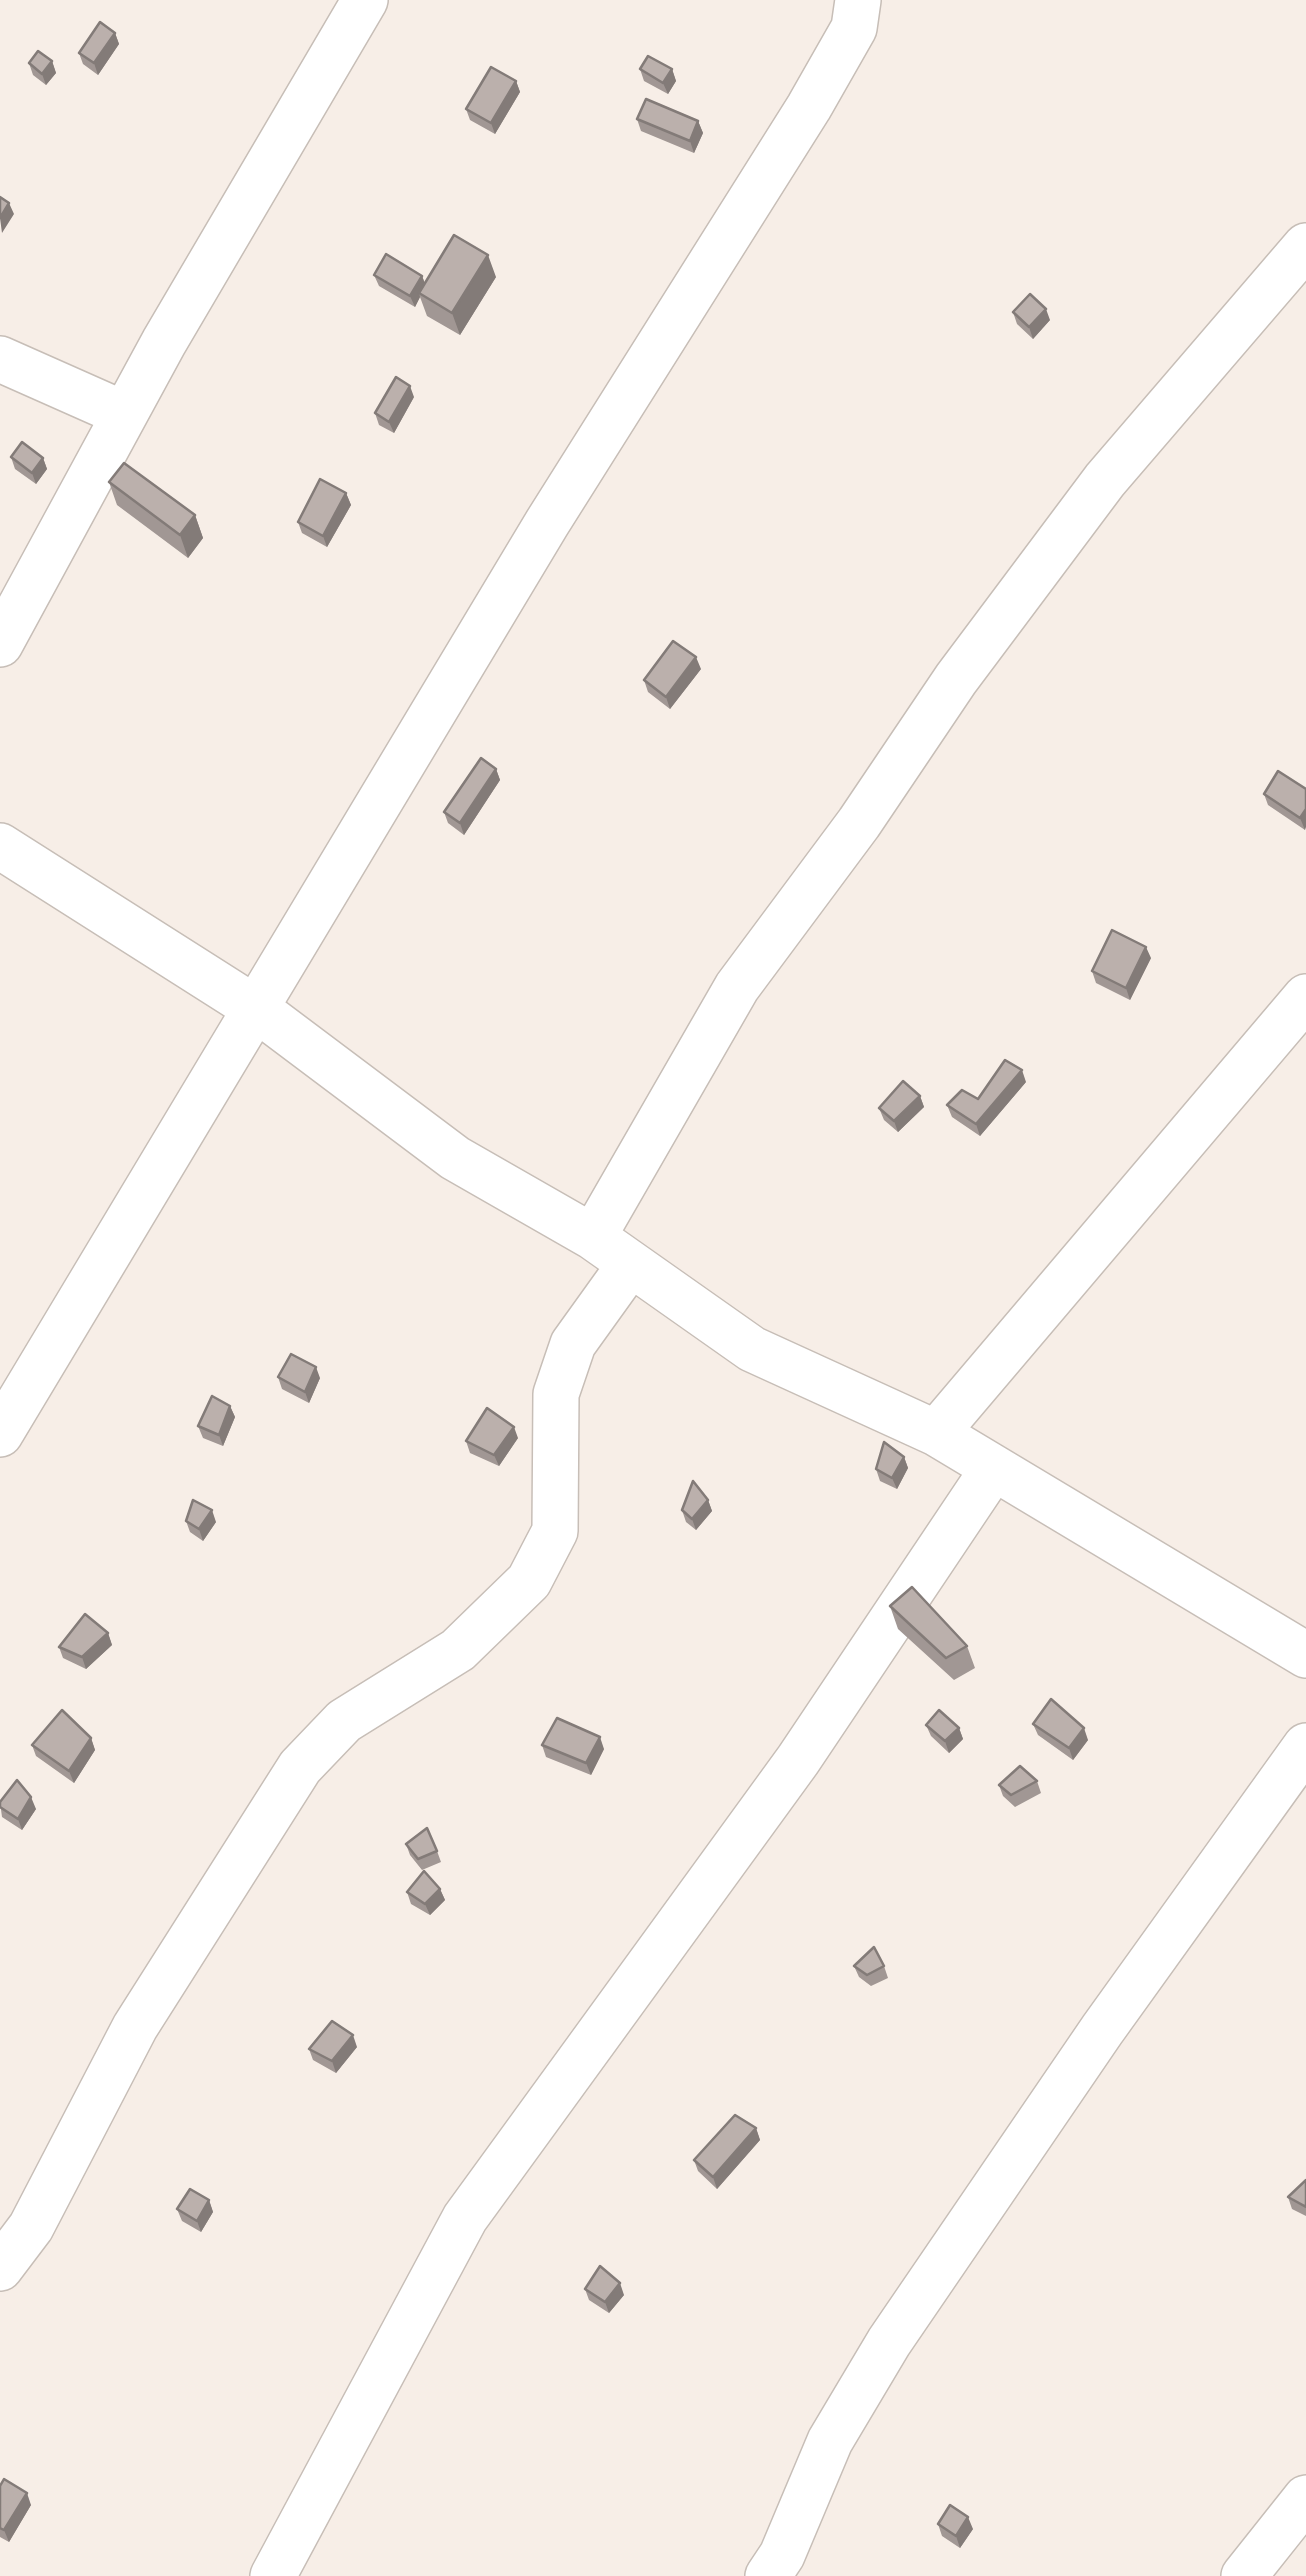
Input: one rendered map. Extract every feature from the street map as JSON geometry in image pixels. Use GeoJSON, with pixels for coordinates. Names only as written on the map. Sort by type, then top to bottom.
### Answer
{"type":"FeatureCollection","features":[{"type":"Feature","properties":{"kind":"street"},"geometry":{"type":"LineString","coordinates":[[0,644],[124,414],[365,0]]}},
{"type":"Feature","properties":{"kind":"street"},"geometry":{"type":"LineString","coordinates":[[0,1434],[547,523],[808,107],[854,28],[858,0]]}},
{"type":"Feature","properties":{"kind":"street"},"geometry":{"type":"LineString","coordinates":[[593,1237],[737,988],[858,823],[956,679],[1105,480],[1306,246]]}},
{"type":"Feature","properties":{"kind":"street"},"geometry":{"type":"LineString","coordinates":[[0,359],[124,414]]}},
{"type":"Feature","properties":{"kind":"street"},"geometry":{"type":"LineString","coordinates":[[0,846],[258,1010],[455,1158],[593,1237],[752,1349],[936,1434],[1306,1655]]}},
{"type":"Feature","properties":{"kind":"street"},"geometry":{"type":"LineString","coordinates":[[936,1434],[1306,998]]}},
{"type":"Feature","properties":{"kind":"street"},"geometry":{"type":"LineString","coordinates":[[0,2268],[31,2227],[134,2027],[300,1767],[344,1721],[458,1650],[529,1581],[555,1531],[556,1394],[573,1344],[629,1266]]}},
{"type":"Feature","properties":{"kind":"street"},"geometry":{"type":"LineString","coordinates":[[274,2576],[464,2218],[798,1760],[993,1468]]}},
{"type":"Feature","properties":{"kind":"street"},"geometry":{"type":"LineString","coordinates":[[768,2576],[782,2555],[830,2441],[889,2342],[1102,2030],[1306,1746]]}},
{"type":"Feature","properties":{"kind":"street"},"geometry":{"type":"LineString","coordinates":[[1244,2576],[1306,2498]]}},
{"type":"Feature","properties":{"kind":"building"},"geometry":{"type":"Polygon","coordinates":[[[100,22],[115,33],[94,63],[79,53],[100,22]]]}},
{"type":"Feature","properties":{"kind":"building"},"geometry":{"type":"Polygon","coordinates":[[[38,51],[52,61],[42,74],[29,63],[38,51]]]}},
{"type":"Feature","properties":{"kind":"building"},"geometry":{"type":"Polygon","coordinates":[[[648,56],[672,69],[663,83],[640,69],[648,56]]]}},
{"type":"Feature","properties":{"kind":"building"},"geometry":{"type":"Polygon","coordinates":[[[491,67],[516,81],[491,123],[466,109],[491,67]]]}},
{"type":"Feature","properties":{"kind":"building"},"geometry":{"type":"Polygon","coordinates":[[[646,99],[698,121],[690,141],[637,119],[646,99]]]}},
{"type":"Feature","properties":{"kind":"building"},"geometry":{"type":"Polygon","coordinates":[[[0,197],[9,203],[0,218],[0,197]]]}},
{"type":"Feature","properties":{"kind":"building"},"geometry":{"type":"Polygon","coordinates":[[[454,235],[488,255],[452,313],[419,293],[454,235]]]}},
{"type":"Feature","properties":{"kind":"building"},"geometry":{"type":"Polygon","coordinates":[[[386,254],[422,276],[410,296],[374,275],[386,254]]]}},
{"type":"Feature","properties":{"kind":"building"},"geometry":{"type":"Polygon","coordinates":[[[1030,294],[1046,309],[1029,327],[1013,312],[1030,294]]]}},
{"type":"Feature","properties":{"kind":"building"},"geometry":{"type":"Polygon","coordinates":[[[396,377],[410,386],[389,422],[375,413],[396,377]]]}},
{"type":"Feature","properties":{"kind":"building"},"geometry":{"type":"Polygon","coordinates":[[[22,442],[43,458],[32,473],[11,457],[22,442]]]}},
{"type":"Feature","properties":{"kind":"building"},"geometry":{"type":"Polygon","coordinates":[[[124,463],[195,515],[180,535],[109,482],[124,463]]]}},
{"type":"Feature","properties":{"kind":"building"},"geometry":{"type":"Polygon","coordinates":[[[320,479],[346,493],[323,536],[298,522],[320,479]]]}},
{"type":"Feature","properties":{"kind":"building"},"geometry":{"type":"Polygon","coordinates":[[[673,641],[696,657],[666,697],[644,680],[673,641]]]}},
{"type":"Feature","properties":{"kind":"building"},"geometry":{"type":"Polygon","coordinates":[[[481,758],[496,769],[460,823],[444,812],[481,758]]]}},
{"type":"Feature","properties":{"kind":"building"},"geometry":{"type":"Polygon","coordinates":[[[1278,771],[1306,789],[1306,809],[1300,818],[1264,794],[1278,771]]]}},
{"type":"Feature","properties":{"kind":"building"},"geometry":{"type":"Polygon","coordinates":[[[1112,930],[1146,947],[1126,988],[1092,971],[1112,930]]]}},
{"type":"Feature","properties":{"kind":"building"},"geometry":{"type":"Polygon","coordinates":[[[1005,1060],[1022,1070],[976,1124],[947,1105],[962,1090],[978,1099],[1005,1060]]]}},
{"type":"Feature","properties":{"kind":"building"},"geometry":{"type":"Polygon","coordinates":[[[903,1081],[920,1096],[894,1121],[879,1108],[903,1081]]]}},
{"type":"Feature","properties":{"kind":"building"},"geometry":{"type":"Polygon","coordinates":[[[291,1354],[316,1367],[305,1392],[278,1377],[291,1354]]]}},
{"type":"Feature","properties":{"kind":"building"},"geometry":{"type":"Polygon","coordinates":[[[212,1396],[230,1406],[219,1435],[198,1426],[212,1396]]]}},
{"type":"Feature","properties":{"kind":"building"},"geometry":{"type":"Polygon","coordinates":[[[487,1408],[514,1427],[494,1455],[466,1441],[487,1408]]]}},
{"type":"Feature","properties":{"kind":"building"},"geometry":{"type":"Polygon","coordinates":[[[884,1442],[904,1457],[892,1478],[876,1469],[884,1442]]]}},
{"type":"Feature","properties":{"kind":"building"},"geometry":{"type":"Polygon","coordinates":[[[693,1481],[708,1500],[692,1519],[682,1510],[693,1481]]]}},
{"type":"Feature","properties":{"kind":"building"},"geometry":{"type":"Polygon","coordinates":[[[193,1500],[212,1510],[199,1529],[186,1521],[193,1500]]]}},
{"type":"Feature","properties":{"kind":"building"},"geometry":{"type":"Polygon","coordinates":[[[912,1587],[967,1646],[946,1658],[890,1606],[912,1587]]]}},
{"type":"Feature","properties":{"kind":"building"},"geometry":{"type":"Polygon","coordinates":[[[85,1614],[108,1633],[82,1657],[59,1647],[85,1614]]]}},
{"type":"Feature","properties":{"kind":"building"},"geometry":{"type":"Polygon","coordinates":[[[1051,1699],[1084,1728],[1069,1748],[1033,1724],[1051,1699]]]}},
{"type":"Feature","properties":{"kind":"building"},"geometry":{"type":"Polygon","coordinates":[[[62,1710],[91,1738],[69,1771],[32,1745],[62,1710]]]}},
{"type":"Feature","properties":{"kind":"building"},"geometry":{"type":"Polygon","coordinates":[[[939,1710],[959,1728],[945,1741],[926,1725],[939,1710]]]}},
{"type":"Feature","properties":{"kind":"building"},"geometry":{"type":"Polygon","coordinates":[[[557,1718],[600,1737],[586,1763],[542,1745],[557,1718]]]}},
{"type":"Feature","properties":{"kind":"building"},"geometry":{"type":"Polygon","coordinates":[[[1020,1766],[1037,1781],[1011,1795],[999,1785],[1020,1766]]]}},
{"type":"Feature","properties":{"kind":"building"},"geometry":{"type":"Polygon","coordinates":[[[17,1780],[31,1797],[18,1819],[0,1807],[17,1780]]]}},
{"type":"Feature","properties":{"kind":"building"},"geometry":{"type":"Polygon","coordinates":[[[427,1828],[437,1851],[418,1859],[406,1844],[427,1828]]]}},
{"type":"Feature","properties":{"kind":"building"},"geometry":{"type":"Polygon","coordinates":[[[424,1871],[440,1889],[425,1904],[407,1892],[424,1871]]]}},
{"type":"Feature","properties":{"kind":"building"},"geometry":{"type":"Polygon","coordinates":[[[874,1947],[884,1966],[867,1975],[854,1966],[874,1947]]]}},
{"type":"Feature","properties":{"kind":"building"},"geometry":{"type":"Polygon","coordinates":[[[332,2021],[353,2035],[332,2061],[309,2049],[332,2021]]]}},
{"type":"Feature","properties":{"kind":"building"},"geometry":{"type":"Polygon","coordinates":[[[735,2115],[756,2128],[713,2177],[694,2160],[735,2115]]]}},
{"type":"Feature","properties":{"kind":"building"},"geometry":{"type":"Polygon","coordinates":[[[1306,2180],[1306,2207],[1288,2197],[1306,2180]]]}},
{"type":"Feature","properties":{"kind":"building"},"geometry":{"type":"Polygon","coordinates":[[[190,2189],[209,2200],[197,2221],[177,2209],[190,2189]]]}},
{"type":"Feature","properties":{"kind":"building"},"geometry":{"type":"Polygon","coordinates":[[[600,2266],[620,2283],[605,2302],[585,2289],[600,2266]]]}},
{"type":"Feature","properties":{"kind":"building"},"geometry":{"type":"Polygon","coordinates":[[[4,2479],[27,2493],[4,2530],[0,2528],[0,2486],[4,2479]]]}},
{"type":"Feature","properties":{"kind":"building"},"geometry":{"type":"Polygon","coordinates":[[[950,2505],[968,2517],[956,2536],[938,2524],[950,2505]]]}}]}
